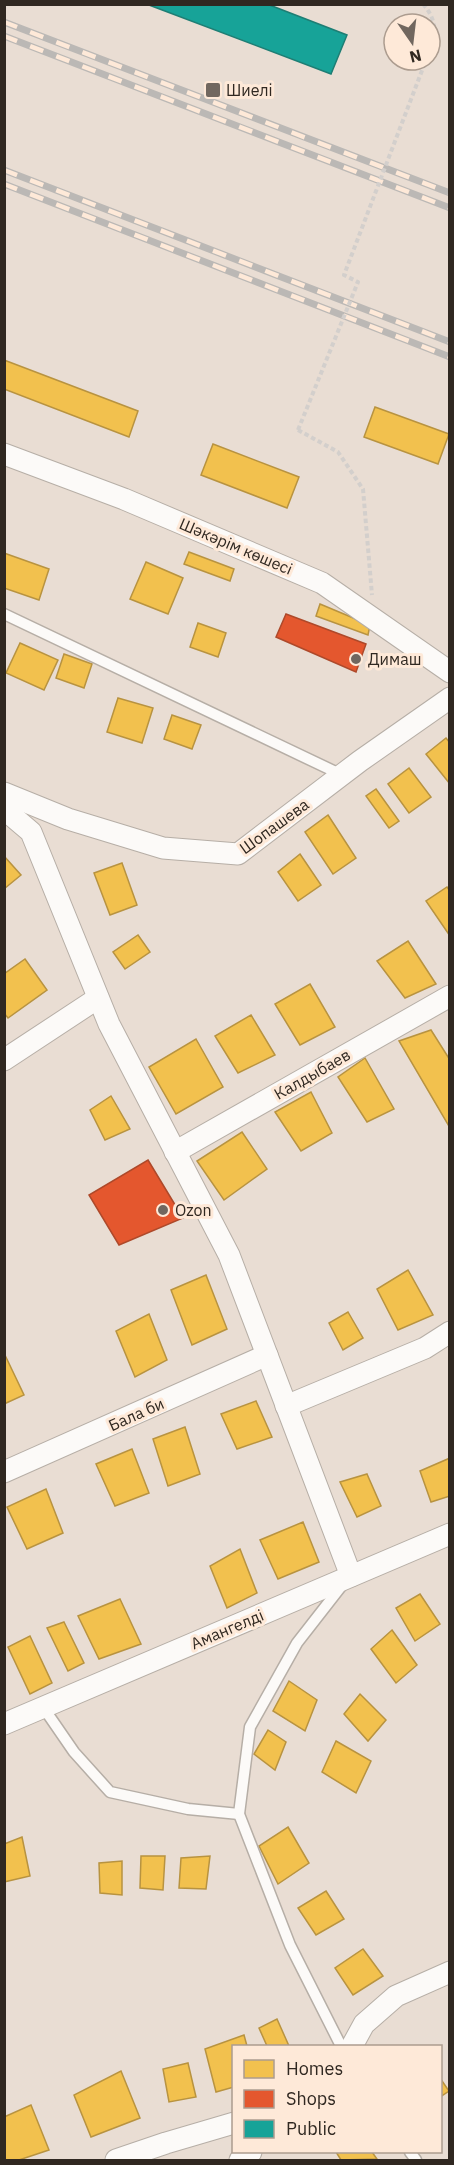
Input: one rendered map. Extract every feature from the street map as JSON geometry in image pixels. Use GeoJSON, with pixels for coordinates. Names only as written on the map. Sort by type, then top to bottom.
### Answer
{"type":"FeatureCollection","features":[{"type":"Feature","properties":{"kind":"street","name":"Шәкәрім көшесі"},"geometry":{"type":"LineString","coordinates":[[4,454],[124,499],[322,583],[450,672]]}},
{"type":"Feature","properties":{"kind":"street","name":"Шопашева"},"geometry":{"type":"LineString","coordinates":[[4,793],[68,819],[163,848],[238,854],[450,698]]}},
{"type":"Feature","properties":{"kind":"street"},"geometry":{"type":"LineString","coordinates":[[4,809],[31,832],[109,1024],[229,1255],[351,1576]]}},
{"type":"Feature","properties":{"kind":"street","name":"Калдыбаев"},"geometry":{"type":"LineString","coordinates":[[175,1152],[450,996]]}},
{"type":"Feature","properties":{"kind":"street"},"geometry":{"type":"LineString","coordinates":[[4,1060],[98,998]]}},
{"type":"Feature","properties":{"kind":"street"},"geometry":{"type":"LineString","coordinates":[[286,1406],[425,1348],[450,1332]]}},
{"type":"Feature","properties":{"kind":"street","name":"Бала би"},"geometry":{"type":"LineString","coordinates":[[4,1472],[267,1355]]}},
{"type":"Feature","properties":{"kind":"street","name":"Амангелді"},"geometry":{"type":"LineString","coordinates":[[4,1724],[450,1534]]}},
{"type":"Feature","properties":{"kind":"street"},"geometry":{"type":"LineString","coordinates":[[353,2045],[364,2024],[396,1996],[450,1972]]}},
{"type":"Feature","properties":{"kind":"street"},"geometry":{"type":"LineString","coordinates":[[116,2160],[232,2124]]}},
{"type":"Feature","properties":{"kind":"lane"},"geometry":{"type":"LineString","coordinates":[[4,614],[343,775]]}},
{"type":"Feature","properties":{"kind":"lane"},"geometry":{"type":"LineString","coordinates":[[340,2045],[290,1945],[239,1814],[249,1727],[297,1643],[351,1576]]}},
{"type":"Feature","properties":{"kind":"lane"},"geometry":{"type":"LineString","coordinates":[[43,1707],[74,1752],[110,1792],[188,1809],[239,1814]]}},
{"type":"Feature","properties":{"kind":"path"},"geometry":{"type":"LineString","coordinates":[[375,620],[363,489],[338,452],[298,430],[357,282],[344,275],[421,72]]}},
{"type":"Feature","properties":{"kind":"building: Homes"},"geometry":{"type":"Polygon","coordinates":[[[4,360],[138,411],[129,437],[4,389],[4,360]]]}},
{"type":"Feature","properties":{"kind":"building: Homes"},"geometry":{"type":"Polygon","coordinates":[[[375,407],[449,434],[438,464],[364,437],[375,407]]]}},
{"type":"Feature","properties":{"kind":"building: Homes"},"geometry":{"type":"Polygon","coordinates":[[[213,444],[299,477],[287,508],[201,475],[213,444]]]}},
{"type":"Feature","properties":{"kind":"building: Homes"},"geometry":{"type":"Polygon","coordinates":[[[189,552],[234,569],[230,581],[184,564],[189,552]]]}},
{"type":"Feature","properties":{"kind":"building: Homes"},"geometry":{"type":"Polygon","coordinates":[[[4,553],[49,569],[39,600],[4,588],[4,553]]]}},
{"type":"Feature","properties":{"kind":"building: Homes"},"geometry":{"type":"Polygon","coordinates":[[[146,562],[183,578],[168,614],[130,599],[146,562]]]}},
{"type":"Feature","properties":{"kind":"building: Homes"},"geometry":{"type":"Polygon","coordinates":[[[320,604],[370,625],[368,635],[316,616],[320,604]]]}},
{"type":"Feature","properties":{"kind":"building: Homes"},"geometry":{"type":"Polygon","coordinates":[[[198,623],[226,633],[218,657],[190,647],[198,623]]]}},
{"type":"Feature","properties":{"kind":"building: Homes"},"geometry":{"type":"Polygon","coordinates":[[[20,643],[58,660],[44,690],[6,673],[20,643]]]}},
{"type":"Feature","properties":{"kind":"building: Homes"},"geometry":{"type":"Polygon","coordinates":[[[64,654],[92,664],[84,688],[56,678],[64,654]]]}},
{"type":"Feature","properties":{"kind":"building: Homes"},"geometry":{"type":"Polygon","coordinates":[[[118,698],[153,708],[142,743],[107,732],[118,698]]]}},
{"type":"Feature","properties":{"kind":"building: Homes"},"geometry":{"type":"Polygon","coordinates":[[[172,715],[201,725],[192,749],[164,739],[172,715]]]}},
{"type":"Feature","properties":{"kind":"building: Homes"},"geometry":{"type":"Polygon","coordinates":[[[446,738],[450,743],[450,784],[426,754],[446,738]]]}},
{"type":"Feature","properties":{"kind":"building: Homes"},"geometry":{"type":"Polygon","coordinates":[[[409,768],[431,797],[409,813],[388,784],[409,768]]]}},
{"type":"Feature","properties":{"kind":"building: Homes"},"geometry":{"type":"Polygon","coordinates":[[[376,789],[399,821],[389,828],[366,796],[376,789]]]}},
{"type":"Feature","properties":{"kind":"building: Homes"},"geometry":{"type":"Polygon","coordinates":[[[328,815],[356,858],[333,874],[305,832],[328,815]]]}},
{"type":"Feature","properties":{"kind":"building: Homes"},"geometry":{"type":"Polygon","coordinates":[[[300,854],[321,885],[298,901],[278,872],[300,854]]]}},
{"type":"Feature","properties":{"kind":"building: Homes"},"geometry":{"type":"Polygon","coordinates":[[[4,856],[21,875],[4,889],[4,856]]]}},
{"type":"Feature","properties":{"kind":"building: Homes"},"geometry":{"type":"Polygon","coordinates":[[[122,863],[137,905],[110,915],[94,873],[122,863]]]}},
{"type":"Feature","properties":{"kind":"building: Homes"},"geometry":{"type":"Polygon","coordinates":[[[447,887],[450,891],[450,936],[426,901],[447,887]]]}},
{"type":"Feature","properties":{"kind":"building: Homes"},"geometry":{"type":"Polygon","coordinates":[[[138,935],[150,952],[125,969],[113,952],[138,935]]]}},
{"type":"Feature","properties":{"kind":"building: Homes"},"geometry":{"type":"Polygon","coordinates":[[[408,941],[436,984],[405,998],[377,961],[408,941]]]}},
{"type":"Feature","properties":{"kind":"building: Homes"},"geometry":{"type":"Polygon","coordinates":[[[25,959],[47,990],[8,1018],[4,1013],[4,974],[25,959]]]}},
{"type":"Feature","properties":{"kind":"building: Homes"},"geometry":{"type":"Polygon","coordinates":[[[310,984],[335,1027],[300,1045],[275,1004],[310,984]]]}},
{"type":"Feature","properties":{"kind":"building: Homes"},"geometry":{"type":"Polygon","coordinates":[[[251,1015],[275,1055],[238,1073],[215,1036],[251,1015]]]}},
{"type":"Feature","properties":{"kind":"building: Homes"},"geometry":{"type":"Polygon","coordinates":[[[431,1030],[450,1060],[450,1128],[399,1041],[431,1030]]]}},
{"type":"Feature","properties":{"kind":"building: Homes"},"geometry":{"type":"Polygon","coordinates":[[[196,1039],[223,1087],[176,1114],[149,1067],[196,1039]]]}},
{"type":"Feature","properties":{"kind":"building: Homes"},"geometry":{"type":"Polygon","coordinates":[[[365,1058],[394,1109],[367,1122],[338,1077],[365,1058]]]}},
{"type":"Feature","properties":{"kind":"building: Homes"},"geometry":{"type":"Polygon","coordinates":[[[311,1092],[332,1133],[301,1151],[275,1112],[311,1092]]]}},
{"type":"Feature","properties":{"kind":"building: Homes"},"geometry":{"type":"Polygon","coordinates":[[[111,1096],[130,1129],[105,1140],[90,1110],[111,1096]]]}},
{"type":"Feature","properties":{"kind":"building: Homes"},"geometry":{"type":"Polygon","coordinates":[[[242,1132],[267,1169],[224,1200],[197,1161],[242,1132]]]}},
{"type":"Feature","properties":{"kind":"building: Homes"},"geometry":{"type":"Polygon","coordinates":[[[408,1270],[433,1315],[398,1330],[377,1289],[408,1270]]]}},
{"type":"Feature","properties":{"kind":"building: Homes"},"geometry":{"type":"Polygon","coordinates":[[[206,1275],[227,1329],[192,1345],[171,1290],[206,1275]]]}},
{"type":"Feature","properties":{"kind":"building: Homes"},"geometry":{"type":"Polygon","coordinates":[[[348,1312],[363,1338],[343,1350],[329,1323],[348,1312]]]}},
{"type":"Feature","properties":{"kind":"building: Homes"},"geometry":{"type":"Polygon","coordinates":[[[149,1314],[167,1360],[135,1377],[116,1331],[149,1314]]]}},
{"type":"Feature","properties":{"kind":"building: Homes"},"geometry":{"type":"Polygon","coordinates":[[[4,1353],[24,1395],[4,1404],[4,1353]]]}},
{"type":"Feature","properties":{"kind":"building: Homes"},"geometry":{"type":"Polygon","coordinates":[[[256,1401],[272,1437],[237,1449],[221,1414],[256,1401]]]}},
{"type":"Feature","properties":{"kind":"building: Homes"},"geometry":{"type":"Polygon","coordinates":[[[185,1427],[200,1474],[168,1486],[153,1439],[185,1427]]]}},
{"type":"Feature","properties":{"kind":"building: Homes"},"geometry":{"type":"Polygon","coordinates":[[[132,1449],[149,1493],[115,1506],[96,1464],[132,1449]]]}},
{"type":"Feature","properties":{"kind":"building: Homes"},"geometry":{"type":"Polygon","coordinates":[[[450,1458],[450,1496],[431,1502],[420,1471],[450,1458]]]}},
{"type":"Feature","properties":{"kind":"building: Homes"},"geometry":{"type":"Polygon","coordinates":[[[367,1474],[381,1506],[357,1517],[340,1482],[367,1474]]]}},
{"type":"Feature","properties":{"kind":"building: Homes"},"geometry":{"type":"Polygon","coordinates":[[[46,1489],[63,1533],[27,1549],[7,1507],[46,1489]]]}},
{"type":"Feature","properties":{"kind":"building: Homes"},"geometry":{"type":"Polygon","coordinates":[[[303,1522],[319,1562],[278,1579],[260,1540],[303,1522]]]}},
{"type":"Feature","properties":{"kind":"building: Homes"},"geometry":{"type":"Polygon","coordinates":[[[240,1549],[257,1593],[227,1608],[210,1566],[240,1549]]]}},
{"type":"Feature","properties":{"kind":"building: Homes"},"geometry":{"type":"Polygon","coordinates":[[[420,1594],[440,1624],[415,1641],[396,1608],[420,1594]]]}},
{"type":"Feature","properties":{"kind":"building: Homes"},"geometry":{"type":"Polygon","coordinates":[[[120,1599],[141,1644],[99,1659],[78,1616],[120,1599]]]}},
{"type":"Feature","properties":{"kind":"building: Homes"},"geometry":{"type":"Polygon","coordinates":[[[64,1622],[84,1663],[68,1671],[47,1628],[64,1622]]]}},
{"type":"Feature","properties":{"kind":"building: Homes"},"geometry":{"type":"Polygon","coordinates":[[[392,1630],[417,1665],[396,1683],[371,1649],[392,1630]]]}},
{"type":"Feature","properties":{"kind":"building: Homes"},"geometry":{"type":"Polygon","coordinates":[[[30,1636],[52,1683],[30,1694],[8,1647],[30,1636]]]}},
{"type":"Feature","properties":{"kind":"building: Homes"},"geometry":{"type":"Polygon","coordinates":[[[289,1681],[317,1700],[305,1731],[273,1711],[289,1681]]]}},
{"type":"Feature","properties":{"kind":"building: Homes"},"geometry":{"type":"Polygon","coordinates":[[[360,1694],[386,1720],[368,1741],[344,1714],[360,1694]]]}},
{"type":"Feature","properties":{"kind":"building: Homes"},"geometry":{"type":"Polygon","coordinates":[[[268,1730],[286,1742],[275,1770],[254,1754],[268,1730]]]}},
{"type":"Feature","properties":{"kind":"building: Homes"},"geometry":{"type":"Polygon","coordinates":[[[336,1741],[371,1761],[356,1793],[322,1772],[336,1741]]]}},
{"type":"Feature","properties":{"kind":"building: Homes"},"geometry":{"type":"Polygon","coordinates":[[[288,1827],[309,1863],[278,1884],[259,1846],[288,1827]]]}},
{"type":"Feature","properties":{"kind":"building: Homes"},"geometry":{"type":"Polygon","coordinates":[[[22,1837],[30,1876],[4,1882],[4,1844],[22,1837]]]}},
{"type":"Feature","properties":{"kind":"building: Homes"},"geometry":{"type":"Polygon","coordinates":[[[141,1856],[165,1856],[163,1890],[140,1888],[141,1856]]]}},
{"type":"Feature","properties":{"kind":"building: Homes"},"geometry":{"type":"Polygon","coordinates":[[[210,1856],[206,1889],[179,1888],[181,1858],[210,1856]]]}},
{"type":"Feature","properties":{"kind":"building: Homes"},"geometry":{"type":"Polygon","coordinates":[[[122,1861],[122,1895],[100,1893],[99,1863],[122,1861]]]}},
{"type":"Feature","properties":{"kind":"building: Homes"},"geometry":{"type":"Polygon","coordinates":[[[326,1891],[344,1919],[316,1935],[298,1908],[326,1891]]]}},
{"type":"Feature","properties":{"kind":"building: Homes"},"geometry":{"type":"Polygon","coordinates":[[[363,1949],[383,1976],[353,1995],[335,1968],[363,1949]]]}},
{"type":"Feature","properties":{"kind":"building: Homes"},"geometry":{"type":"Polygon","coordinates":[[[277,2019],[289,2045],[267,2045],[259,2028],[277,2019]]]}},
{"type":"Feature","properties":{"kind":"building: Homes"},"geometry":{"type":"Polygon","coordinates":[[[244,2035],[247,2045],[232,2045],[232,2088],[216,2092],[205,2049],[244,2035]]]}},
{"type":"Feature","properties":{"kind":"building: Homes"},"geometry":{"type":"Polygon","coordinates":[[[188,2063],[196,2097],[169,2102],[163,2069],[188,2063]]]}},
{"type":"Feature","properties":{"kind":"building: Homes"},"geometry":{"type":"Polygon","coordinates":[[[121,2071],[140,2118],[91,2137],[74,2095],[121,2071]]]}},
{"type":"Feature","properties":{"kind":"building: Homes"},"geometry":{"type":"Polygon","coordinates":[[[442,2081],[449,2091],[442,2096],[442,2081]]]}},
{"type":"Feature","properties":{"kind":"building: Homes"},"geometry":{"type":"Polygon","coordinates":[[[31,2105],[49,2150],[19,2160],[4,2160],[4,2117],[31,2105]]]}},
{"type":"Feature","properties":{"kind":"building: Homes"},"geometry":{"type":"Polygon","coordinates":[[[337,2153],[373,2153],[377,2159],[341,2160],[337,2153]]]}},
{"type":"Feature","properties":{"kind":"building: Shops"},"geometry":{"type":"Polygon","coordinates":[[[286,614],[366,644],[356,672],[276,637],[286,614]]]}},
{"type":"Feature","properties":{"kind":"building: Shops"},"geometry":{"type":"Polygon","coordinates":[[[148,1160],[183,1218],[119,1245],[89,1195],[148,1160]]]}},
{"type":"Feature","properties":{"kind":"building: Public","name":"Шиелі"},"geometry":{"type":"Polygon","coordinates":[[[267,4],[347,35],[331,74],[149,5],[267,4]]]}},
{"type":"Feature","properties":{"kind":"railway"},"geometry":{"type":"LineString","coordinates":[[4,22],[450,193]]}},
{"type":"Feature","properties":{"kind":"railway"},"geometry":{"type":"LineString","coordinates":[[4,36],[450,208]]}},
{"type":"Feature","properties":{"kind":"railway"},"geometry":{"type":"LineString","coordinates":[[4,170],[450,342]]}},
{"type":"Feature","properties":{"kind":"railway"},"geometry":{"type":"LineString","coordinates":[[4,184],[450,357]]}},
{"type":"Feature","properties":{"kind":"place","name":"Шиелі"},"geometry":{"type":"Point","coordinates":[213,90]}},
{"type":"Feature","properties":{"kind":"place","name":"Димаш"},"geometry":{"type":"Point","coordinates":[356,659]}},
{"type":"Feature","properties":{"kind":"place","name":"Ozon"},"geometry":{"type":"Point","coordinates":[163,1210]}}]}
